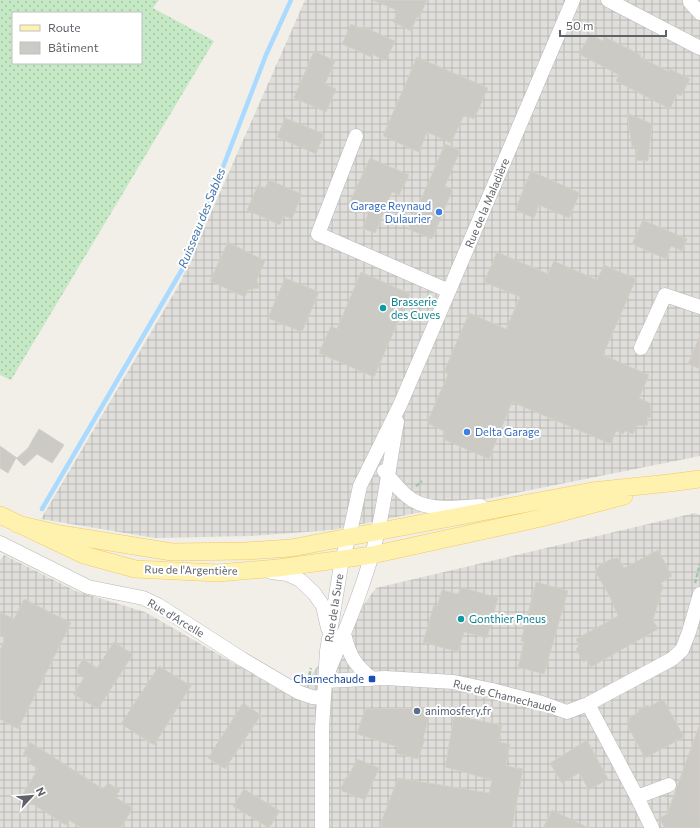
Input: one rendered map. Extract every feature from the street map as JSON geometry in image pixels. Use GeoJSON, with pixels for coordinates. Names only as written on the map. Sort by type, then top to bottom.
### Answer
{"type":"FeatureCollection","features":[{"type":"Feature","properties":{"kind":"main road"},"geometry":{"type":"LineString","coordinates":[[669,483],[700,478]]}},
{"type":"Feature","properties":{"kind":"main road","name":"Rue de l'Argentière"},"geometry":{"type":"LineString","coordinates":[[17,524],[60,534],[172,552],[246,551],[284,548],[349,537],[592,491],[669,483]]}},
{"type":"Feature","properties":{"kind":"main road","name":"Rue de l'Argentière"},"geometry":{"type":"LineString","coordinates":[[0,515],[84,555],[135,569],[218,572],[255,570],[372,555],[541,518],[669,483]]}},
{"type":"Feature","properties":{"kind":"street","name":"Rue de la Maladière"},"geometry":{"type":"LineString","coordinates":[[349,537],[360,486],[400,405],[573,0]]}},
{"type":"Feature","properties":{"kind":"street"},"geometry":{"type":"LineString","coordinates":[[608,0],[700,48]]}},
{"type":"Feature","properties":{"kind":"street"},"geometry":{"type":"LineString","coordinates":[[691,2],[700,13]]}},
{"type":"Feature","properties":{"kind":"street"},"geometry":{"type":"LineString","coordinates":[[356,136],[318,234],[449,291]]}},
{"type":"Feature","properties":{"kind":"street"},"geometry":{"type":"LineString","coordinates":[[641,348],[665,295],[700,307]]}},
{"type":"Feature","properties":{"kind":"street","name":"Rue de la Maladière"},"geometry":{"type":"LineString","coordinates":[[372,555],[378,531],[400,405]]}},
{"type":"Feature","properties":{"kind":"street"},"geometry":{"type":"LineString","coordinates":[[373,461],[407,496],[420,505],[443,508],[516,505]]}},
{"type":"Feature","properties":{"kind":"street","name":"Rue de la Sure"},"geometry":{"type":"LineString","coordinates":[[322,828],[322,728],[329,635],[342,559],[349,537]]}},
{"type":"Feature","properties":{"kind":"street","name":"Rue d'Arcelle"},"geometry":{"type":"LineString","coordinates":[[0,543],[88,587],[143,598],[158,605],[242,659],[298,692],[312,697],[324,698]]}},
{"type":"Feature","properties":{"kind":"street","name":"Rue de la Sure"},"geometry":{"type":"LineString","coordinates":[[325,681],[359,596],[372,555]]}},
{"type":"Feature","properties":{"kind":"street"},"geometry":{"type":"LineString","coordinates":[[255,570],[287,574],[300,580],[314,593],[323,606],[329,635]]}},
{"type":"Feature","properties":{"kind":"street","name":"Rue de Chamechaude"},"geometry":{"type":"LineString","coordinates":[[325,681],[372,679],[454,682],[506,694],[567,712],[588,704],[672,659],[682,650],[689,632],[697,590]]}},
{"type":"Feature","properties":{"kind":"street"},"geometry":{"type":"LineString","coordinates":[[344,634],[352,660],[372,679]]}},
{"type":"Feature","properties":{"kind":"street"},"geometry":{"type":"LineString","coordinates":[[588,704],[652,828]]}},
{"type":"Feature","properties":{"kind":"street"},"geometry":{"type":"LineString","coordinates":[[637,797],[669,785]]}},
{"type":"Feature","properties":{"kind":"path"},"geometry":{"type":"LineString","coordinates":[[697,590],[700,564]]}},
{"type":"Feature","properties":{"kind":"shaded area"},"geometry":{"type":"Polygon","coordinates":[[[305,0],[700,0],[700,456],[332,530],[250,536],[155,538],[41,519],[180,283],[305,0]]]}},
{"type":"Feature","properties":{"kind":"shaded area"},"geometry":{"type":"Polygon","coordinates":[[[695,513],[700,515],[700,828],[0,828],[0,560],[4,555],[76,591],[145,612],[294,698],[376,588],[695,513]]]}},
{"type":"Feature","properties":{"kind":"green space"},"geometry":{"type":"Polygon","coordinates":[[[0,0],[159,0],[153,8],[214,41],[11,380],[0,375],[0,0]]]}},
{"type":"Feature","properties":{"kind":"building"},"geometry":{"type":"Polygon","coordinates":[[[373,0],[427,0],[411,31],[393,22],[398,11],[373,0]]]}},
{"type":"Feature","properties":{"kind":"building"},"geometry":{"type":"Polygon","coordinates":[[[351,24],[363,30],[364,27],[395,41],[386,61],[372,54],[371,57],[342,44],[351,24]]]}},
{"type":"Feature","properties":{"kind":"building"},"geometry":{"type":"Polygon","coordinates":[[[590,34],[603,41],[605,37],[641,55],[640,57],[669,72],[670,69],[690,79],[681,96],[677,94],[670,109],[616,81],[619,75],[579,54],[590,34]]]}},
{"type":"Feature","properties":{"kind":"building"},"geometry":{"type":"Polygon","coordinates":[[[314,51],[335,61],[325,84],[336,89],[326,112],[294,98],[314,51]]]}},
{"type":"Feature","properties":{"kind":"building"},"geometry":{"type":"Polygon","coordinates":[[[417,57],[488,88],[474,119],[464,115],[451,143],[427,132],[419,152],[383,136],[417,57]]]}},
{"type":"Feature","properties":{"kind":"building"},"geometry":{"type":"Polygon","coordinates":[[[627,113],[652,124],[648,161],[635,160],[637,146],[632,147],[627,113]]]}},
{"type":"Feature","properties":{"kind":"building"},"geometry":{"type":"Polygon","coordinates":[[[285,118],[324,134],[316,154],[277,137],[285,118]]]}},
{"type":"Feature","properties":{"kind":"building"},"geometry":{"type":"Polygon","coordinates":[[[445,144],[460,151],[445,186],[453,189],[432,239],[408,229],[445,144]]]}},
{"type":"Feature","properties":{"kind":"building"},"geometry":{"type":"Polygon","coordinates":[[[370,158],[409,175],[399,195],[392,192],[375,233],[362,228],[368,214],[348,206],[370,158]]]}},
{"type":"Feature","properties":{"kind":"building"},"geometry":{"type":"Polygon","coordinates":[[[531,171],[580,193],[569,218],[539,205],[534,218],[515,210],[531,171]]]}},
{"type":"Feature","properties":{"kind":"building"},"geometry":{"type":"Polygon","coordinates":[[[269,180],[302,194],[292,219],[284,216],[280,225],[247,210],[258,185],[265,188],[269,180]]]}},
{"type":"Feature","properties":{"kind":"building"},"geometry":{"type":"Polygon","coordinates":[[[643,220],[687,239],[682,251],[671,246],[666,259],[632,244],[643,220]]]}},
{"type":"Feature","properties":{"kind":"building"},"geometry":{"type":"Polygon","coordinates":[[[228,242],[265,261],[257,280],[259,288],[248,290],[245,297],[210,281],[228,242]]]}},
{"type":"Feature","properties":{"kind":"building"},"geometry":{"type":"Polygon","coordinates":[[[497,252],[548,274],[554,261],[597,280],[604,265],[636,279],[603,355],[649,375],[639,398],[650,403],[651,417],[647,418],[648,425],[636,426],[633,434],[625,431],[623,434],[616,431],[611,444],[512,402],[489,459],[443,439],[446,432],[427,423],[448,374],[444,372],[469,313],[506,329],[520,297],[484,282],[497,252]]]}},
{"type":"Feature","properties":{"kind":"building"},"geometry":{"type":"Polygon","coordinates":[[[361,272],[410,294],[374,377],[319,353],[331,326],[337,329],[361,272]]]}},
{"type":"Feature","properties":{"kind":"building"},"geometry":{"type":"Polygon","coordinates":[[[285,278],[319,292],[302,332],[268,318],[285,278]]]}},
{"type":"Feature","properties":{"kind":"building"},"geometry":{"type":"Polygon","coordinates":[[[700,335],[700,369],[688,364],[700,335]]]}},
{"type":"Feature","properties":{"kind":"building"},"geometry":{"type":"Polygon","coordinates":[[[39,429],[64,445],[52,463],[37,454],[24,466],[16,458],[8,473],[0,468],[0,446],[17,458],[28,448],[39,429]]]}},
{"type":"Feature","properties":{"kind":"building"},"geometry":{"type":"Polygon","coordinates":[[[658,550],[672,576],[661,583],[663,586],[653,620],[658,629],[591,667],[587,660],[583,662],[576,649],[579,646],[576,639],[618,616],[610,597],[595,571],[600,565],[611,559],[618,558],[624,568],[658,550]]]}},
{"type":"Feature","properties":{"kind":"building"},"geometry":{"type":"Polygon","coordinates":[[[536,582],[568,591],[544,674],[518,667],[524,642],[521,641],[536,582]]]}},
{"type":"Feature","properties":{"kind":"building","name":"Gonthier Pneus"},"geometry":{"type":"Polygon","coordinates":[[[461,587],[498,598],[487,638],[464,632],[458,652],[423,642],[434,605],[437,606],[442,590],[458,594],[461,587]]]}},
{"type":"Feature","properties":{"kind":"building"},"geometry":{"type":"Polygon","coordinates":[[[24,599],[71,623],[18,729],[0,719],[0,650],[5,638],[0,636],[0,612],[14,619],[24,599]]]}},
{"type":"Feature","properties":{"kind":"building"},"geometry":{"type":"Polygon","coordinates":[[[114,642],[133,654],[98,709],[73,694],[84,678],[75,672],[83,659],[97,668],[114,642]]]}},
{"type":"Feature","properties":{"kind":"building"},"geometry":{"type":"Polygon","coordinates":[[[159,666],[191,686],[154,745],[121,724],[159,666]]]}},
{"type":"Feature","properties":{"kind":"building"},"geometry":{"type":"Polygon","coordinates":[[[663,699],[684,737],[645,758],[626,723],[630,721],[628,718],[639,712],[638,710],[648,705],[649,707],[663,699]]]}},
{"type":"Feature","properties":{"kind":"building"},"geometry":{"type":"Polygon","coordinates":[[[243,703],[261,715],[225,769],[208,758],[243,703]]]}},
{"type":"Feature","properties":{"kind":"building"},"geometry":{"type":"Polygon","coordinates":[[[421,708],[431,712],[423,738],[425,739],[418,759],[395,753],[398,747],[357,734],[365,709],[421,708]]]}},
{"type":"Feature","properties":{"kind":"building"},"geometry":{"type":"Polygon","coordinates":[[[454,716],[502,725],[499,742],[510,744],[506,766],[523,769],[512,828],[381,828],[382,820],[398,778],[489,793],[492,780],[445,767],[454,716]]]}},
{"type":"Feature","properties":{"kind":"building"},"geometry":{"type":"Polygon","coordinates":[[[699,726],[700,828],[665,828],[659,818],[667,814],[699,726]]]}},
{"type":"Feature","properties":{"kind":"building"},"geometry":{"type":"Polygon","coordinates":[[[587,740],[608,779],[589,790],[579,773],[562,783],[550,763],[587,740]]]}},
{"type":"Feature","properties":{"kind":"building"},"geometry":{"type":"Polygon","coordinates":[[[30,742],[103,789],[108,783],[120,790],[115,797],[133,808],[121,828],[81,828],[69,820],[66,825],[21,797],[38,769],[29,763],[31,759],[23,754],[30,742]]]}},
{"type":"Feature","properties":{"kind":"building"},"geometry":{"type":"Polygon","coordinates":[[[357,759],[379,768],[365,800],[340,790],[357,759]]]}},
{"type":"Feature","properties":{"kind":"building"},"geometry":{"type":"Polygon","coordinates":[[[244,789],[280,811],[269,828],[233,806],[244,789]]]}},
{"type":"Feature","properties":{"kind":"building"},"geometry":{"type":"Polygon","coordinates":[[[552,810],[589,828],[543,828],[552,810]]]}},
{"type":"Feature","properties":{"kind":"waterway","name":"Ruisseau des Sables"},"geometry":{"type":"LineString","coordinates":[[42,509],[187,261],[266,55],[291,0]]}},
{"type":"Feature","properties":{"kind":"place","name":"Garage Reynaud Dulaurier"},"geometry":{"type":"Point","coordinates":[439,212]}},
{"type":"Feature","properties":{"kind":"place","name":"Brasserie des Cuves"},"geometry":{"type":"Point","coordinates":[383,308]}},
{"type":"Feature","properties":{"kind":"place","name":"Delta Garage"},"geometry":{"type":"Point","coordinates":[467,432]}},
{"type":"Feature","properties":{"kind":"place","name":"Gonthier Pneus"},"geometry":{"type":"Point","coordinates":[461,619]}},
{"type":"Feature","properties":{"kind":"place","name":"Chamechaude"},"geometry":{"type":"Point","coordinates":[372,679]}},
{"type":"Feature","properties":{"kind":"place","name":"animosfery.fr"},"geometry":{"type":"Point","coordinates":[417,711]}}]}
